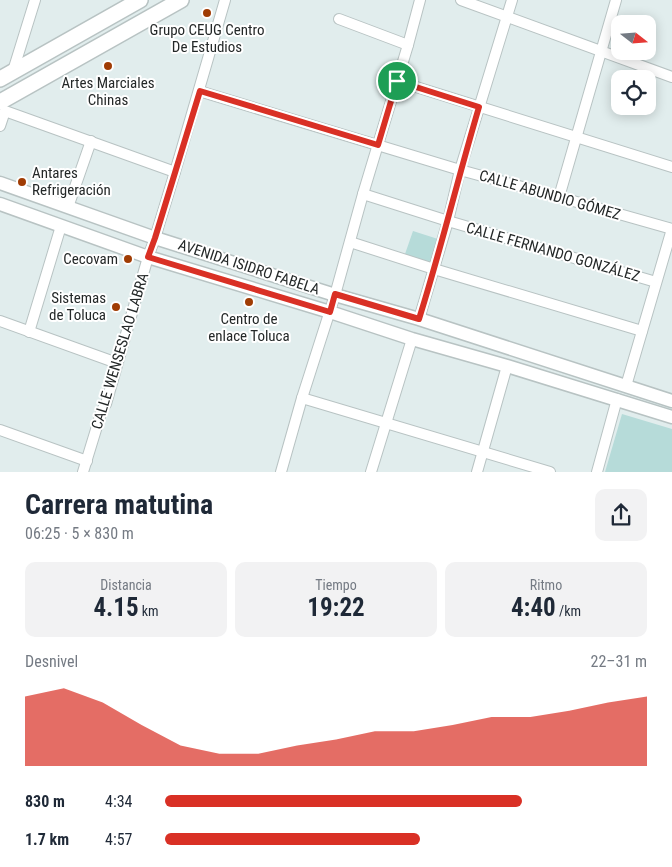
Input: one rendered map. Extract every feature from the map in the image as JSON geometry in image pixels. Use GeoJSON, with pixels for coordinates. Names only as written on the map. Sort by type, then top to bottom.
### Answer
{"type":"FeatureCollection","features":[{"type":"Feature","properties":{"kind":"highway"},"geometry":{"type":"LineString","coordinates":[[6,75],[138,0]]}},
{"type":"Feature","properties":{"kind":"highway"},"geometry":{"type":"LineString","coordinates":[[3,106],[182,0]]}},
{"type":"Feature","properties":{"kind":"main road","name":"AVENIDA ISIDRO FABELA"},"geometry":{"type":"LineString","coordinates":[[0,183],[155,238],[419,319],[672,401]]}},
{"type":"Feature","properties":{"kind":"main road","name":"AVENIDA ISIDRO FABELA"},"geometry":{"type":"LineString","coordinates":[[0,204],[148,257],[672,417]]}},
{"type":"Feature","properties":{"kind":"street"},"geometry":{"type":"LineString","coordinates":[[6,75],[35,0]]}},
{"type":"Feature","properties":{"kind":"street","name":"CALLE WENSESLAO LABRA"},"geometry":{"type":"LineString","coordinates":[[83,472],[102,410],[106,404],[148,257],[200,91],[225,0]]}},
{"type":"Feature","properties":{"kind":"street"},"geometry":{"type":"LineString","coordinates":[[281,472],[302,398],[330,312],[420,0]]}},
{"type":"Feature","properties":{"kind":"street"},"geometry":{"type":"LineString","coordinates":[[461,0],[672,77]]}},
{"type":"Feature","properties":{"kind":"street"},"geometry":{"type":"LineString","coordinates":[[419,319],[448,221],[460,170],[512,0]]}},
{"type":"Feature","properties":{"kind":"street"},"geometry":{"type":"LineString","coordinates":[[559,197],[616,0]]}},
{"type":"Feature","properties":{"kind":"street"},"geometry":{"type":"LineString","coordinates":[[339,19],[408,45]]}},
{"type":"Feature","properties":{"kind":"street"},"geometry":{"type":"LineString","coordinates":[[397,81],[672,167]]}},
{"type":"Feature","properties":{"kind":"street","name":"CALLE ABUNDIO GÓMEZ"},"geometry":{"type":"LineString","coordinates":[[200,91],[460,170],[672,229]]}},
{"type":"Feature","properties":{"kind":"street"},"geometry":{"type":"LineString","coordinates":[[0,126],[3,106],[175,172]]}},
{"type":"Feature","properties":{"kind":"street"},"geometry":{"type":"LineString","coordinates":[[68,207],[91,141]]}},
{"type":"Feature","properties":{"kind":"street","name":"CALLE FERNANDO GONZÁLEZ"},"geometry":{"type":"LineString","coordinates":[[363,194],[656,282]]}},
{"type":"Feature","properties":{"kind":"street"},"geometry":{"type":"LineString","coordinates":[[29,332],[60,226]]}},
{"type":"Feature","properties":{"kind":"street"},"geometry":{"type":"LineString","coordinates":[[626,386],[672,229]]}},
{"type":"Feature","properties":{"kind":"street"},"geometry":{"type":"LineString","coordinates":[[350,242],[642,331]]}},
{"type":"Feature","properties":{"kind":"street"},"geometry":{"type":"LineString","coordinates":[[0,321],[117,363]]}},
{"type":"Feature","properties":{"kind":"street"},"geometry":{"type":"LineString","coordinates":[[371,472],[412,339]]}},
{"type":"Feature","properties":{"kind":"street"},"geometry":{"type":"LineString","coordinates":[[477,472],[507,366]]}},
{"type":"Feature","properties":{"kind":"street"},"geometry":{"type":"LineString","coordinates":[[302,398],[550,472]]}},
{"type":"Feature","properties":{"kind":"street"},"geometry":{"type":"LineString","coordinates":[[597,472],[617,399]]}},
{"type":"Feature","properties":{"kind":"street"},"geometry":{"type":"LineString","coordinates":[[0,430],[87,461]]}},
{"type":"Feature","properties":{"kind":"shaded area"},"geometry":{"type":"Polygon","coordinates":[[[413,231],[438,239],[431,263],[405,254],[413,231]]]}},
{"type":"Feature","properties":{"kind":"shaded area"},"geometry":{"type":"Polygon","coordinates":[[[622,414],[672,429],[672,472],[605,472],[622,414]]]}},
{"type":"Feature","properties":{"kind":"place","name":"Grupo CEUG Centro De Estudios"},"geometry":{"type":"Point","coordinates":[207,13]}},
{"type":"Feature","properties":{"kind":"place","name":"Artes Marciales Chinas"},"geometry":{"type":"Point","coordinates":[108,66]}},
{"type":"Feature","properties":{"kind":"place","name":"Antares Refrigeración"},"geometry":{"type":"Point","coordinates":[22,182]}},
{"type":"Feature","properties":{"kind":"place","name":"Cecovam"},"geometry":{"type":"Point","coordinates":[128,259]}},
{"type":"Feature","properties":{"kind":"place","name":"Centro de enlace Toluca"},"geometry":{"type":"Point","coordinates":[249,302]}},
{"type":"Feature","properties":{"kind":"place","name":"Sistemas de Toluca"},"geometry":{"type":"Point","coordinates":[116,307]}},
{"type":"Feature","properties":{"kind":"route"},"geometry":{"type":"LineString","coordinates":[[397,81],[479,107],[419,319],[335,294],[330,312],[148,257],[200,91],[378,145],[397,81]]}}]}
